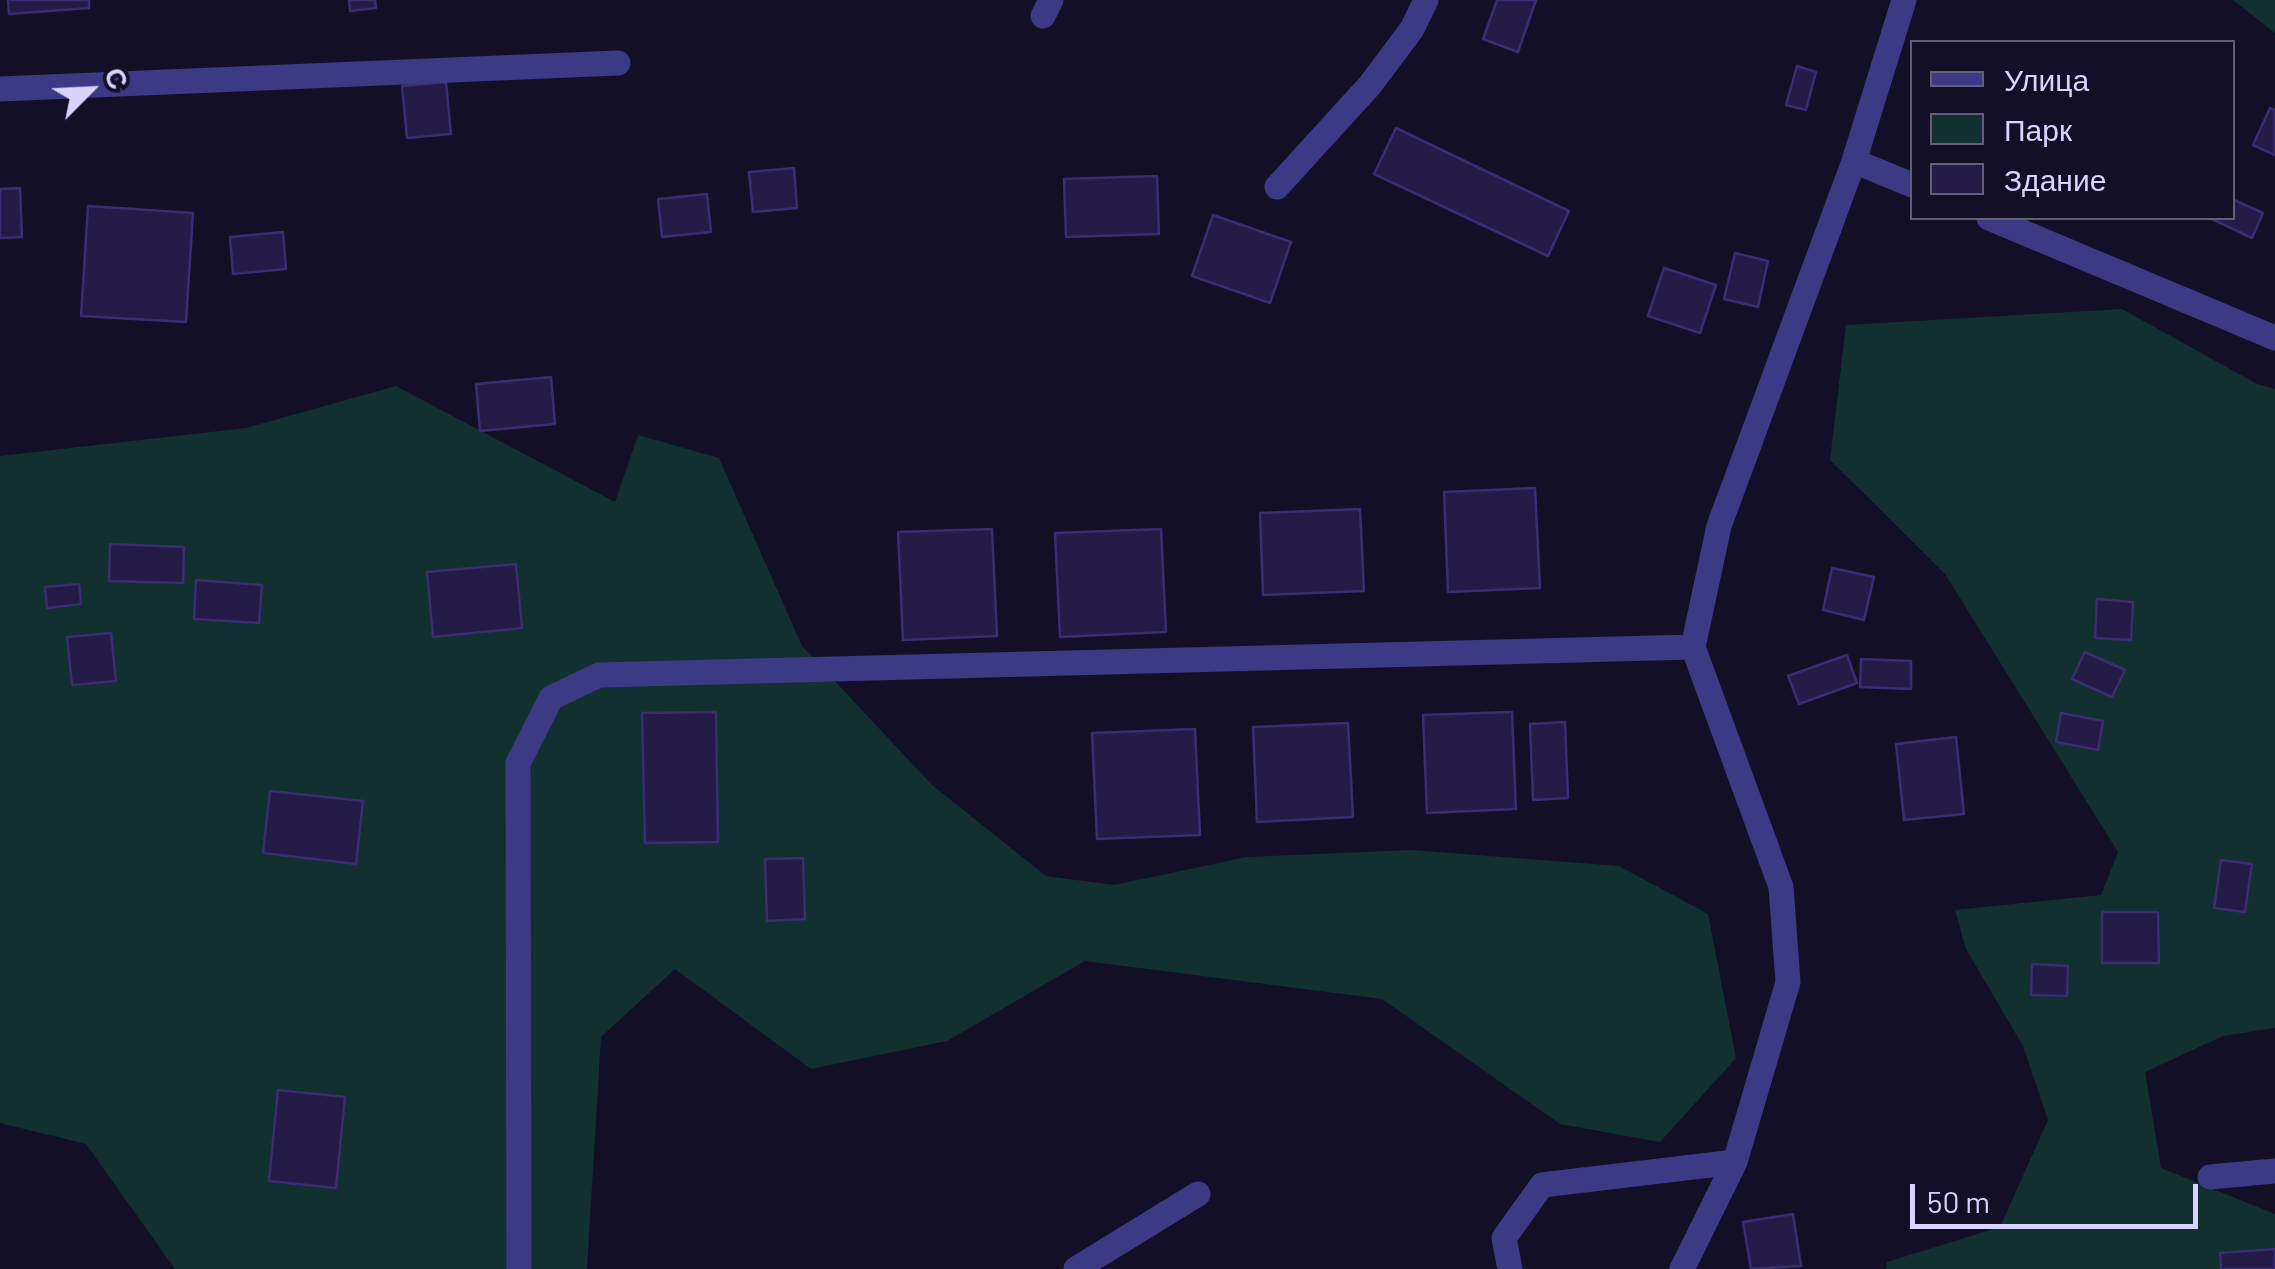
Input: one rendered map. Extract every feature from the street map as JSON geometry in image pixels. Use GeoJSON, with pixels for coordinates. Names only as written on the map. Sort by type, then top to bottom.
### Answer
{"type":"FeatureCollection","features":[{"type":"Feature","properties":{"kind":"street"},"geometry":{"type":"LineString","coordinates":[[1276,187],[1370,86],[1412,29],[1426,0]]}},
{"type":"Feature","properties":{"kind":"street"},"geometry":{"type":"LineString","coordinates":[[1682,1269],[1735,1162],[1788,982],[1781,888],[1693,647],[1719,526],[1854,161],[1904,0]]}},
{"type":"Feature","properties":{"kind":"street"},"geometry":{"type":"LineString","coordinates":[[0,89],[618,64]]}},
{"type":"Feature","properties":{"kind":"street"},"geometry":{"type":"LineString","coordinates":[[1854,161],[1910,185]]}},
{"type":"Feature","properties":{"kind":"street"},"geometry":{"type":"LineString","coordinates":[[1994,220],[2275,338]]}},
{"type":"Feature","properties":{"kind":"street"},"geometry":{"type":"LineString","coordinates":[[519,1269],[518,763],[551,698],[598,676],[1693,647]]}},
{"type":"Feature","properties":{"kind":"street"},"geometry":{"type":"LineString","coordinates":[[1510,1269],[1504,1238],[1542,1185],[1735,1162]]}},
{"type":"Feature","properties":{"kind":"street"},"geometry":{"type":"LineString","coordinates":[[2210,1177],[2275,1171]]}},
{"type":"Feature","properties":{"kind":"street"},"geometry":{"type":"LineString","coordinates":[[1076,1269],[1198,1194]]}},
{"type":"Feature","properties":{"kind":"green space"},"geometry":{"type":"Polygon","coordinates":[[[2233,0],[2275,0],[2275,33],[2233,0]]]}},
{"type":"Feature","properties":{"kind":"green space"},"geometry":{"type":"Polygon","coordinates":[[[2122,309],[2257,384],[2275,389],[2275,1028],[2223,1036],[2145,1072],[2161,1168],[2275,1214],[2275,1269],[1886,1269],[1887,1262],[2000,1227],[2048,1120],[2023,1046],[1966,949],[1955,910],[2101,895],[2118,852],[1945,574],[1830,460],[1846,325],[2122,309]]]}},
{"type":"Feature","properties":{"kind":"green space"},"geometry":{"type":"Polygon","coordinates":[[[396,386],[615,502],[638,435],[719,458],[802,646],[932,785],[1046,876],[1114,885],[1247,857],[1412,850],[1619,866],[1708,914],[1736,1058],[1660,1142],[1560,1124],[1382,999],[1085,961],[947,1041],[811,1069],[675,969],[601,1037],[587,1269],[175,1269],[86,1144],[0,1123],[0,456],[246,428],[396,386]]]}},
{"type":"Feature","properties":{"kind":"building"},"geometry":{"type":"Polygon","coordinates":[[[8,0],[89,0],[89,8],[9,14],[8,0]]]}},
{"type":"Feature","properties":{"kind":"building"},"geometry":{"type":"Polygon","coordinates":[[[349,0],[375,0],[376,8],[350,11],[349,0]]]}},
{"type":"Feature","properties":{"kind":"building"},"geometry":{"type":"Polygon","coordinates":[[[1497,0],[1536,0],[1518,52],[1483,39],[1497,0]]]}},
{"type":"Feature","properties":{"kind":"building"},"geometry":{"type":"Polygon","coordinates":[[[1797,66],[1816,72],[1806,110],[1786,105],[1797,66]]]}},
{"type":"Feature","properties":{"kind":"building"},"geometry":{"type":"Polygon","coordinates":[[[446,82],[451,134],[407,138],[402,86],[446,82]]]}},
{"type":"Feature","properties":{"kind":"building"},"geometry":{"type":"Polygon","coordinates":[[[2270,108],[2275,110],[2275,155],[2253,145],[2270,108]]]}},
{"type":"Feature","properties":{"kind":"building"},"geometry":{"type":"Polygon","coordinates":[[[1396,128],[1569,211],[1548,256],[1374,174],[1396,128]]]}},
{"type":"Feature","properties":{"kind":"building"},"geometry":{"type":"Polygon","coordinates":[[[794,168],[797,208],[753,212],[749,172],[794,168]]]}},
{"type":"Feature","properties":{"kind":"building"},"geometry":{"type":"Polygon","coordinates":[[[1157,176],[1159,234],[1066,237],[1064,179],[1157,176]]]}},
{"type":"Feature","properties":{"kind":"building"},"geometry":{"type":"Polygon","coordinates":[[[20,188],[22,237],[0,238],[0,189],[20,188]]]}},
{"type":"Feature","properties":{"kind":"building"},"geometry":{"type":"Polygon","coordinates":[[[707,194],[711,232],[662,237],[658,199],[707,194]]]}},
{"type":"Feature","properties":{"kind":"building"},"geometry":{"type":"Polygon","coordinates":[[[2235,200],[2263,213],[2252,238],[2214,220],[2235,220],[2235,200]]]}},
{"type":"Feature","properties":{"kind":"building"},"geometry":{"type":"Polygon","coordinates":[[[88,206],[193,213],[186,322],[81,316],[88,206]]]}},
{"type":"Feature","properties":{"kind":"building"},"geometry":{"type":"Polygon","coordinates":[[[1213,215],[1291,242],[1270,303],[1192,276],[1213,215]]]}},
{"type":"Feature","properties":{"kind":"building"},"geometry":{"type":"Polygon","coordinates":[[[283,232],[286,269],[233,274],[230,237],[283,232]]]}},
{"type":"Feature","properties":{"kind":"building"},"geometry":{"type":"Polygon","coordinates":[[[1735,253],[1768,261],[1758,307],[1724,299],[1735,253]]]}},
{"type":"Feature","properties":{"kind":"building"},"geometry":{"type":"Polygon","coordinates":[[[1664,268],[1716,285],[1700,333],[1648,316],[1664,268]]]}},
{"type":"Feature","properties":{"kind":"building"},"geometry":{"type":"Polygon","coordinates":[[[551,377],[555,424],[480,431],[476,384],[551,377]]]}},
{"type":"Feature","properties":{"kind":"building"},"geometry":{"type":"Polygon","coordinates":[[[1535,488],[1540,588],[1448,592],[1444,492],[1535,488]]]}},
{"type":"Feature","properties":{"kind":"building"},"geometry":{"type":"Polygon","coordinates":[[[1360,509],[1364,591],[1263,595],[1260,513],[1360,509]]]}},
{"type":"Feature","properties":{"kind":"building"},"geometry":{"type":"Polygon","coordinates":[[[992,529],[997,636],[903,640],[898,532],[992,529]]]}},
{"type":"Feature","properties":{"kind":"building"},"geometry":{"type":"Polygon","coordinates":[[[1161,529],[1166,632],[1060,637],[1055,533],[1161,529]]]}},
{"type":"Feature","properties":{"kind":"building"},"geometry":{"type":"Polygon","coordinates":[[[110,544],[184,547],[183,583],[109,581],[110,544]]]}},
{"type":"Feature","properties":{"kind":"building"},"geometry":{"type":"Polygon","coordinates":[[[516,564],[522,628],[433,637],[427,572],[516,564]]]}},
{"type":"Feature","properties":{"kind":"building"},"geometry":{"type":"Polygon","coordinates":[[[1832,568],[1874,577],[1864,620],[1823,610],[1832,568]]]}},
{"type":"Feature","properties":{"kind":"building"},"geometry":{"type":"Polygon","coordinates":[[[196,580],[262,585],[259,623],[194,619],[196,580]]]}},
{"type":"Feature","properties":{"kind":"building"},"geometry":{"type":"Polygon","coordinates":[[[79,584],[81,604],[47,608],[45,587],[79,584]]]}},
{"type":"Feature","properties":{"kind":"building"},"geometry":{"type":"Polygon","coordinates":[[[2097,599],[2133,602],[2131,640],[2095,638],[2097,599]]]}},
{"type":"Feature","properties":{"kind":"building"},"geometry":{"type":"Polygon","coordinates":[[[111,633],[116,681],[72,685],[67,637],[111,633]]]}},
{"type":"Feature","properties":{"kind":"building"},"geometry":{"type":"Polygon","coordinates":[[[2085,652],[2125,670],[2112,697],[2072,679],[2085,652]]]}},
{"type":"Feature","properties":{"kind":"building"},"geometry":{"type":"Polygon","coordinates":[[[1847,655],[1857,683],[1799,704],[1788,676],[1847,655]]]}},
{"type":"Feature","properties":{"kind":"building"},"geometry":{"type":"Polygon","coordinates":[[[1861,659],[1911,661],[1911,689],[1860,687],[1861,659]]]}},
{"type":"Feature","properties":{"kind":"building"},"geometry":{"type":"Polygon","coordinates":[[[716,712],[718,842],[645,843],[642,713],[716,712]]]}},
{"type":"Feature","properties":{"kind":"building"},"geometry":{"type":"Polygon","coordinates":[[[1512,712],[1516,809],[1427,813],[1423,715],[1512,712]]]}},
{"type":"Feature","properties":{"kind":"building"},"geometry":{"type":"Polygon","coordinates":[[[2061,713],[2103,721],[2098,750],[2056,742],[2061,713]]]}},
{"type":"Feature","properties":{"kind":"building"},"geometry":{"type":"Polygon","coordinates":[[[1565,722],[1568,798],[1533,800],[1530,724],[1565,722]]]}},
{"type":"Feature","properties":{"kind":"building"},"geometry":{"type":"Polygon","coordinates":[[[1348,723],[1353,817],[1257,822],[1253,727],[1348,723]]]}},
{"type":"Feature","properties":{"kind":"building"},"geometry":{"type":"Polygon","coordinates":[[[1195,729],[1200,835],[1097,839],[1092,733],[1195,729]]]}},
{"type":"Feature","properties":{"kind":"building"},"geometry":{"type":"Polygon","coordinates":[[[1956,737],[1964,814],[1904,820],[1896,744],[1956,737]]]}},
{"type":"Feature","properties":{"kind":"building"},"geometry":{"type":"Polygon","coordinates":[[[270,791],[363,801],[356,864],[263,853],[270,791]]]}},
{"type":"Feature","properties":{"kind":"building"},"geometry":{"type":"Polygon","coordinates":[[[803,858],[805,919],[767,921],[765,859],[803,858]]]}},
{"type":"Feature","properties":{"kind":"building"},"geometry":{"type":"Polygon","coordinates":[[[2221,860],[2252,864],[2245,912],[2214,908],[2221,860]]]}},
{"type":"Feature","properties":{"kind":"building"},"geometry":{"type":"Polygon","coordinates":[[[2102,912],[2158,912],[2159,963],[2102,963],[2102,912]]]}},
{"type":"Feature","properties":{"kind":"building"},"geometry":{"type":"Polygon","coordinates":[[[2032,964],[2068,966],[2067,996],[2031,995],[2032,964]]]}},
{"type":"Feature","properties":{"kind":"building"},"geometry":{"type":"Polygon","coordinates":[[[278,1090],[345,1097],[336,1188],[269,1181],[278,1090]]]}},
{"type":"Feature","properties":{"kind":"building"},"geometry":{"type":"Polygon","coordinates":[[[1793,1214],[1801,1266],[1751,1269],[1743,1222],[1793,1214]]]}},
{"type":"Feature","properties":{"kind":"building"},"geometry":{"type":"Polygon","coordinates":[[[2275,1249],[2275,1269],[2221,1269],[2220,1253],[2275,1249]]]}}]}
